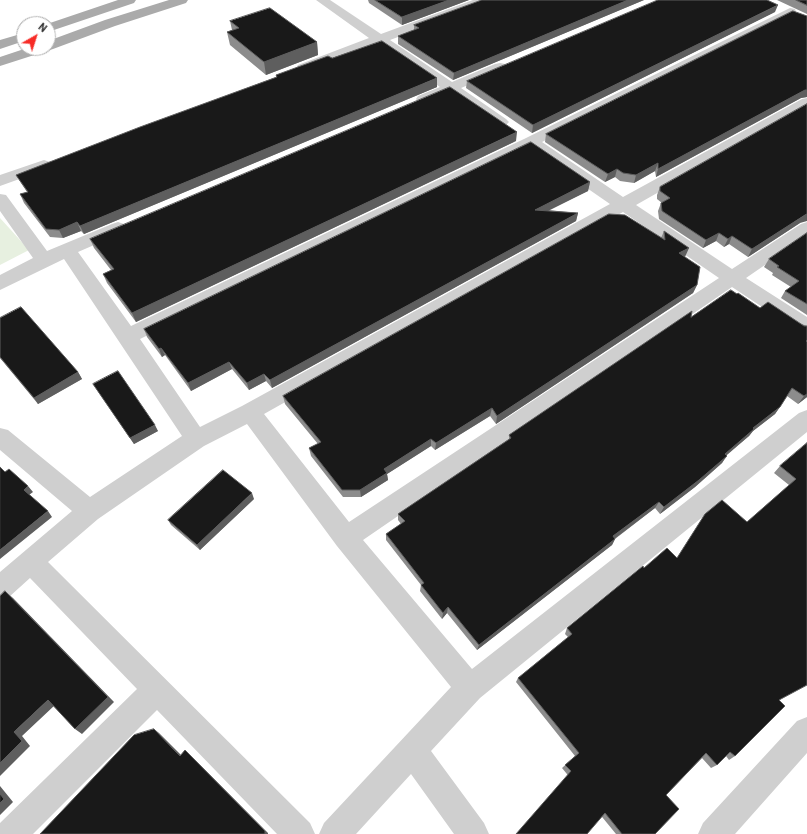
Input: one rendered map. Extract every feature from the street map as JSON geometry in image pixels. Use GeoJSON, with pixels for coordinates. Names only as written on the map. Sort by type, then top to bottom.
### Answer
{"type":"FeatureCollection","features":[{"type":"Feature","properties":{"kind":"main road"},"geometry":{"type":"LineString","coordinates":[[56,25],[130,0]]}},
{"type":"Feature","properties":{"kind":"main road"},"geometry":{"type":"LineString","coordinates":[[56,43],[110,23],[182,0]]}},
{"type":"Feature","properties":{"kind":"main road"},"geometry":{"type":"LineString","coordinates":[[96,11],[110,23]]}},
{"type":"Feature","properties":{"kind":"main road"},"geometry":{"type":"LineString","coordinates":[[73,19],[91,31]]}},
{"type":"Feature","properties":{"kind":"main road"},"geometry":{"type":"LineString","coordinates":[[0,45],[16,40]]}},
{"type":"Feature","properties":{"kind":"main road"},"geometry":{"type":"LineString","coordinates":[[0,62],[18,56]]}},
{"type":"Feature","properties":{"kind":"street"},"geometry":{"type":"LineString","coordinates":[[322,0],[732,278],[807,326]]}},
{"type":"Feature","properties":{"kind":"street"},"geometry":{"type":"LineString","coordinates":[[291,72],[484,0]]}},
{"type":"Feature","properties":{"kind":"street"},"geometry":{"type":"LineString","coordinates":[[127,336],[796,14],[776,6]]}},
{"type":"Feature","properties":{"kind":"street"},"geometry":{"type":"LineString","coordinates":[[407,106],[509,63]]}},
{"type":"Feature","properties":{"kind":"street"},"geometry":{"type":"LineString","coordinates":[[0,588],[89,511],[196,439],[250,412],[807,102]]}},
{"type":"Feature","properties":{"kind":"street"},"geometry":{"type":"LineString","coordinates":[[0,182],[60,159]]}},
{"type":"Feature","properties":{"kind":"street"},"geometry":{"type":"LineString","coordinates":[[0,199],[44,260]]}},
{"type":"Feature","properties":{"kind":"street"},"geometry":{"type":"LineString","coordinates":[[0,283],[44,260],[130,223]]}},
{"type":"Feature","properties":{"kind":"street"},"geometry":{"type":"LineString","coordinates":[[346,538],[807,228]]}},
{"type":"Feature","properties":{"kind":"street"},"geometry":{"type":"LineString","coordinates":[[68,250],[196,439]]}},
{"type":"Feature","properties":{"kind":"street"},"geometry":{"type":"LineString","coordinates":[[250,412],[346,538],[470,688]]}},
{"type":"Feature","properties":{"kind":"street"},"geometry":{"type":"LineString","coordinates":[[335,834],[470,688],[807,419]]}},
{"type":"Feature","properties":{"kind":"street"},"geometry":{"type":"LineString","coordinates":[[0,437],[89,511]]}},
{"type":"Feature","properties":{"kind":"street"},"geometry":{"type":"LineString","coordinates":[[31,562],[299,834]]}},
{"type":"Feature","properties":{"kind":"street"},"geometry":{"type":"LineString","coordinates":[[11,834],[157,690]]}},
{"type":"Feature","properties":{"kind":"street"},"geometry":{"type":"LineString","coordinates":[[714,834],[807,731]]}},
{"type":"Feature","properties":{"kind":"street"},"geometry":{"type":"LineString","coordinates":[[412,750],[473,834]]}},
{"type":"Feature","properties":{"kind":"green space"},"geometry":{"type":"Polygon","coordinates":[[[0,218],[29,250],[0,265],[0,218]]]}},
{"type":"Feature","properties":{"kind":"building"},"geometry":{"type":"Polygon","coordinates":[[[375,0],[449,0],[402,17],[375,0]]]}},
{"type":"Feature","properties":{"kind":"building"},"geometry":{"type":"Polygon","coordinates":[[[482,0],[628,0],[454,73],[398,36],[419,28],[414,25],[482,0]]]}},
{"type":"Feature","properties":{"kind":"building"},"geometry":{"type":"Polygon","coordinates":[[[658,0],[767,0],[778,5],[533,125],[467,81],[658,0]]]}},
{"type":"Feature","properties":{"kind":"building"},"geometry":{"type":"Polygon","coordinates":[[[796,0],[807,0],[807,5],[796,0]]]}},
{"type":"Feature","properties":{"kind":"building"},"geometry":{"type":"Polygon","coordinates":[[[270,8],[317,42],[264,62],[227,32],[239,28],[230,21],[270,8]]]}},
{"type":"Feature","properties":{"kind":"building"},"geometry":{"type":"Polygon","coordinates":[[[793,11],[807,16],[807,90],[658,169],[658,163],[636,175],[623,173],[617,169],[608,174],[546,134],[793,11]]]}},
{"type":"Feature","properties":{"kind":"building"},"geometry":{"type":"Polygon","coordinates":[[[382,41],[437,78],[80,226],[77,222],[59,230],[46,229],[20,194],[28,192],[16,175],[140,127],[277,77],[276,75],[328,56],[332,58],[382,41]]]}},
{"type":"Feature","properties":{"kind":"building"},"geometry":{"type":"Polygon","coordinates":[[[450,87],[517,132],[132,313],[103,274],[114,269],[90,239],[450,87]]]}},
{"type":"Feature","properties":{"kind":"building"},"geometry":{"type":"Polygon","coordinates":[[[807,104],[807,214],[752,249],[732,236],[728,239],[719,233],[706,240],[662,211],[661,203],[670,198],[660,191],[660,187],[807,104]]]}},
{"type":"Feature","properties":{"kind":"building"},"geometry":{"type":"Polygon","coordinates":[[[531,142],[590,182],[535,210],[578,213],[270,380],[264,374],[247,383],[229,362],[188,383],[144,329],[531,142]]]}},
{"type":"Feature","properties":{"kind":"building"},"geometry":{"type":"Polygon","coordinates":[[[609,214],[625,215],[665,240],[664,231],[689,248],[679,253],[700,267],[697,285],[497,416],[492,408],[436,443],[431,439],[384,469],[387,473],[360,490],[342,490],[309,448],[321,442],[283,396],[609,214]]]}},
{"type":"Feature","properties":{"kind":"building"},"geometry":{"type":"Polygon","coordinates":[[[807,233],[807,304],[785,291],[799,281],[777,267],[779,266],[769,259],[807,233]]]}},
{"type":"Feature","properties":{"kind":"building"},"geometry":{"type":"Polygon","coordinates":[[[731,290],[760,308],[768,302],[804,326],[807,326],[807,394],[804,396],[792,388],[780,407],[753,428],[754,429],[725,454],[727,456],[699,480],[664,507],[659,502],[613,536],[615,539],[479,645],[448,607],[443,613],[421,585],[424,583],[386,534],[405,521],[398,514],[511,438],[509,435],[692,311],[691,317],[731,290]]]}},
{"type":"Feature","properties":{"kind":"building"},"geometry":{"type":"Polygon","coordinates":[[[21,307],[78,372],[34,398],[0,357],[0,318],[21,307]]]}},
{"type":"Feature","properties":{"kind":"building"},"geometry":{"type":"Polygon","coordinates":[[[118,371],[155,425],[130,438],[93,384],[118,371]]]}},
{"type":"Feature","properties":{"kind":"building"},"geometry":{"type":"Polygon","coordinates":[[[807,443],[807,685],[779,700],[785,706],[735,756],[730,752],[717,765],[706,753],[666,795],[679,809],[655,834],[622,834],[605,813],[587,834],[516,834],[571,771],[565,765],[579,753],[518,678],[572,634],[567,628],[643,566],[644,568],[667,548],[677,558],[705,514],[722,500],[747,522],[796,479],[780,466],[807,443]]]}},
{"type":"Feature","properties":{"kind":"building"},"geometry":{"type":"Polygon","coordinates":[[[0,467],[5,472],[9,469],[28,486],[24,490],[48,511],[0,550],[0,467]]]}},
{"type":"Feature","properties":{"kind":"building"},"geometry":{"type":"Polygon","coordinates":[[[223,470],[252,493],[197,545],[168,520],[223,470]]]}},
{"type":"Feature","properties":{"kind":"building"},"geometry":{"type":"Polygon","coordinates":[[[5,591],[108,697],[75,729],[48,700],[14,732],[22,741],[0,763],[0,596],[5,591]]]}},
{"type":"Feature","properties":{"kind":"building"},"geometry":{"type":"Polygon","coordinates":[[[154,729],[180,756],[185,750],[265,831],[265,834],[40,834],[134,735],[154,729]]]}},
{"type":"Feature","properties":{"kind":"building"},"geometry":{"type":"Polygon","coordinates":[[[0,794],[4,799],[0,803],[0,794]]]}}]}
